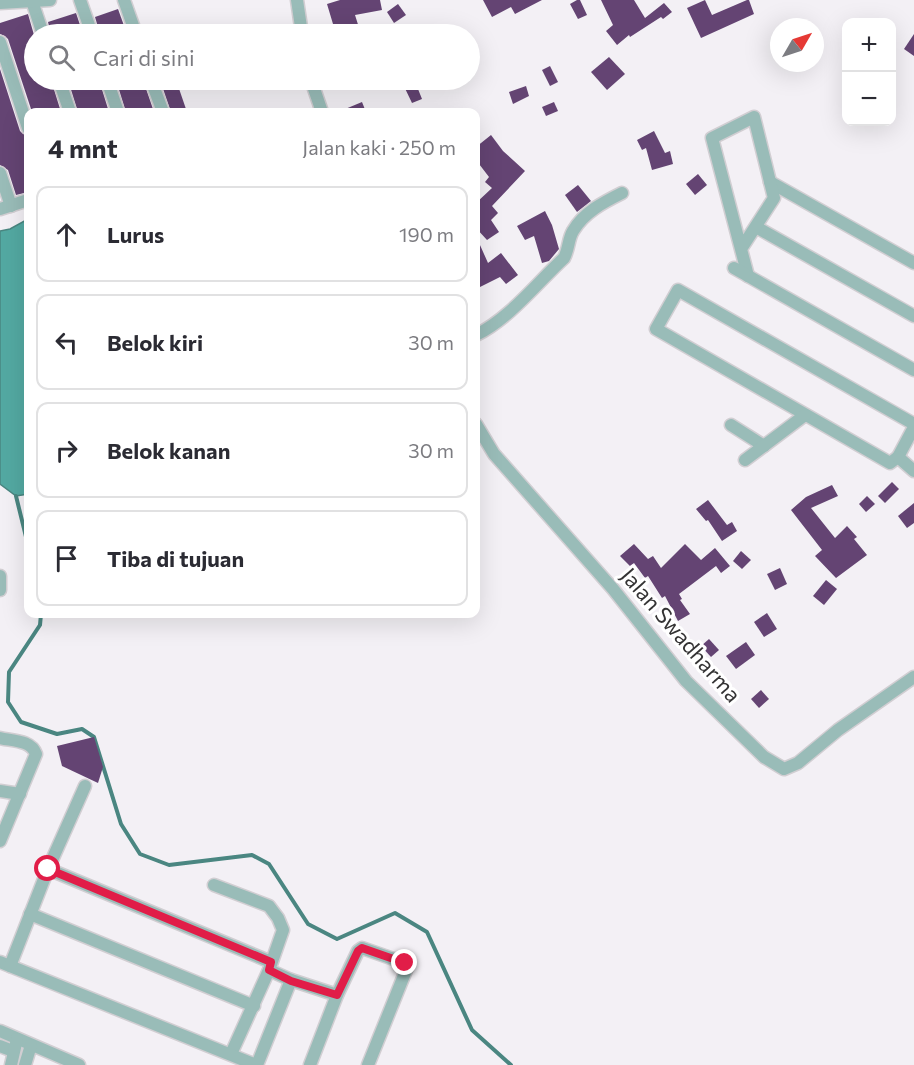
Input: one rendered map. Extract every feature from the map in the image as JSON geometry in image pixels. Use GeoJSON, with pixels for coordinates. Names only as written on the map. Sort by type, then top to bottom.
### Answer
{"type":"FeatureCollection","features":[{"type":"Feature","properties":{"kind":"street"},"geometry":{"type":"LineString","coordinates":[[0,3],[50,0]]}},
{"type":"Feature","properties":{"kind":"street"},"geometry":{"type":"LineString","coordinates":[[80,0],[88,24]]}},
{"type":"Feature","properties":{"kind":"street"},"geometry":{"type":"LineString","coordinates":[[124,0],[132,24]]}},
{"type":"Feature","properties":{"kind":"street"},"geometry":{"type":"LineString","coordinates":[[297,0],[301,24]]}},
{"type":"Feature","properties":{"kind":"street"},"geometry":{"type":"LineString","coordinates":[[32,1],[40,24]]}},
{"type":"Feature","properties":{"kind":"street"},"geometry":{"type":"LineString","coordinates":[[0,42],[24,116]]}},
{"type":"Feature","properties":{"kind":"street"},"geometry":{"type":"LineString","coordinates":[[62,90],[69,108]]}},
{"type":"Feature","properties":{"kind":"street"},"geometry":{"type":"LineString","coordinates":[[110,90],[117,108]]}},
{"type":"Feature","properties":{"kind":"street"},"geometry":{"type":"LineString","coordinates":[[155,90],[162,108]]}},
{"type":"Feature","properties":{"kind":"street"},"geometry":{"type":"LineString","coordinates":[[314,90],[321,108]]}},
{"type":"Feature","properties":{"kind":"street"},"geometry":{"type":"LineString","coordinates":[[741,249],[774,198],[754,117],[712,138],[748,276]]}},
{"type":"Feature","properties":{"kind":"street"},"geometry":{"type":"LineString","coordinates":[[0,173],[5,207],[24,201]]}},
{"type":"Feature","properties":{"kind":"street"},"geometry":{"type":"LineString","coordinates":[[770,182],[914,263]]}},
{"type":"Feature","properties":{"kind":"street"},"geometry":{"type":"LineString","coordinates":[[480,333],[516,306],[564,258],[573,231],[586,216],[602,203],[622,193]]}},
{"type":"Feature","properties":{"kind":"street"},"geometry":{"type":"LineString","coordinates":[[756,227],[914,316]]}},
{"type":"Feature","properties":{"kind":"street"},"geometry":{"type":"LineString","coordinates":[[734,268],[914,370]]}},
{"type":"Feature","properties":{"kind":"street"},"geometry":{"type":"LineString","coordinates":[[678,290],[914,425],[898,457],[891,463],[656,329],[678,290]]}},
{"type":"Feature","properties":{"kind":"street"},"geometry":{"type":"LineString","coordinates":[[745,460],[805,415]]}},
{"type":"Feature","properties":{"kind":"street"},"geometry":{"type":"LineString","coordinates":[[731,425],[764,446]]}},
{"type":"Feature","properties":{"kind":"street","name":"Jalan Swadharma"},"geometry":{"type":"LineString","coordinates":[[480,431],[494,454],[606,580],[686,681],[773,764],[784,769],[798,763],[838,730],[914,676]]}},
{"type":"Feature","properties":{"kind":"street"},"geometry":{"type":"LineString","coordinates":[[898,457],[914,471]]}},
{"type":"Feature","properties":{"kind":"street"},"geometry":{"type":"LineString","coordinates":[[0,576],[0,590]]}},
{"type":"Feature","properties":{"kind":"street"},"geometry":{"type":"LineString","coordinates":[[0,738],[29,744],[34,748],[36,754],[0,841]]}},
{"type":"Feature","properties":{"kind":"street"},"geometry":{"type":"LineString","coordinates":[[84,786],[30,914],[5,964],[255,1065],[291,981]]}},
{"type":"Feature","properties":{"kind":"street"},"geometry":{"type":"LineString","coordinates":[[0,791],[20,794]]}},
{"type":"Feature","properties":{"kind":"street"},"geometry":{"type":"LineString","coordinates":[[48,869],[270,966],[291,981],[337,995]]}},
{"type":"Feature","properties":{"kind":"street"},"geometry":{"type":"LineString","coordinates":[[214,885],[269,906],[275,912],[283,930],[254,1006],[231,1054]]}},
{"type":"Feature","properties":{"kind":"street"},"geometry":{"type":"LineString","coordinates":[[30,914],[254,1006]]}},
{"type":"Feature","properties":{"kind":"street"},"geometry":{"type":"LineString","coordinates":[[310,1065],[337,995],[358,951],[362,948],[405,963],[407,968],[368,1065]]}},
{"type":"Feature","properties":{"kind":"street"},"geometry":{"type":"LineString","coordinates":[[0,1031],[79,1065]]}},
{"type":"Feature","properties":{"kind":"street"},"geometry":{"type":"LineString","coordinates":[[11,1065],[17,1039]]}},
{"type":"Feature","properties":{"kind":"street"},"geometry":{"type":"LineString","coordinates":[[25,1065],[31,1045]]}},
{"type":"Feature","properties":{"kind":"street"},"geometry":{"type":"LineString","coordinates":[[0,1046],[13,1051]]}},
{"type":"Feature","properties":{"kind":"shaded area"},"geometry":{"type":"Polygon","coordinates":[[[24,221],[24,495],[16,496],[0,484],[0,231],[10,229],[24,221]]]}},
{"type":"Feature","properties":{"kind":"building"},"geometry":{"type":"Polygon","coordinates":[[[340,0],[380,0],[382,10],[355,15],[358,24],[333,24],[327,4],[340,0]]]}},
{"type":"Feature","properties":{"kind":"building"},"geometry":{"type":"Polygon","coordinates":[[[483,0],[542,0],[515,14],[511,7],[492,17],[483,0]]]}},
{"type":"Feature","properties":{"kind":"building"},"geometry":{"type":"Polygon","coordinates":[[[580,0],[587,15],[578,19],[570,4],[580,0]]]}},
{"type":"Feature","properties":{"kind":"building"},"geometry":{"type":"Polygon","coordinates":[[[601,0],[634,0],[645,18],[664,3],[672,12],[630,37],[629,35],[617,45],[606,31],[613,25],[601,0]]]}},
{"type":"Feature","properties":{"kind":"building"},"geometry":{"type":"Polygon","coordinates":[[[705,0],[712,15],[747,0],[754,14],[701,38],[687,8],[705,0]]]}},
{"type":"Feature","properties":{"kind":"building"},"geometry":{"type":"Polygon","coordinates":[[[398,4],[406,15],[394,23],[387,12],[398,4]]]}},
{"type":"Feature","properties":{"kind":"building"},"geometry":{"type":"Polygon","coordinates":[[[118,9],[123,24],[97,24],[95,17],[118,9]]]}},
{"type":"Feature","properties":{"kind":"building"},"geometry":{"type":"Polygon","coordinates":[[[76,13],[80,24],[48,24],[48,22],[76,13]]]}},
{"type":"Feature","properties":{"kind":"building"},"geometry":{"type":"Polygon","coordinates":[[[28,14],[31,24],[24,24],[24,88],[8,39],[0,34],[0,23],[28,14]]]}},
{"type":"Feature","properties":{"kind":"building"},"geometry":{"type":"Polygon","coordinates":[[[914,34],[914,56],[904,49],[914,34]]]}},
{"type":"Feature","properties":{"kind":"building"},"geometry":{"type":"Polygon","coordinates":[[[609,57],[625,74],[607,90],[591,72],[609,57]]]}},
{"type":"Feature","properties":{"kind":"building"},"geometry":{"type":"Polygon","coordinates":[[[550,66],[558,82],[550,86],[542,70],[550,66]]]}},
{"type":"Feature","properties":{"kind":"building"},"geometry":{"type":"Polygon","coordinates":[[[0,69],[20,131],[24,134],[24,193],[16,195],[8,170],[0,165],[0,69]]]}},
{"type":"Feature","properties":{"kind":"building"},"geometry":{"type":"Polygon","coordinates":[[[526,86],[529,96],[513,104],[509,92],[526,86]]]}},
{"type":"Feature","properties":{"kind":"building"},"geometry":{"type":"Polygon","coordinates":[[[25,90],[54,90],[60,108],[31,108],[25,90]]]}},
{"type":"Feature","properties":{"kind":"building"},"geometry":{"type":"Polygon","coordinates":[[[71,90],[102,90],[108,108],[77,108],[71,90]]]}},
{"type":"Feature","properties":{"kind":"building"},"geometry":{"type":"Polygon","coordinates":[[[119,90],[146,90],[153,108],[125,108],[119,90]]]}},
{"type":"Feature","properties":{"kind":"building"},"geometry":{"type":"Polygon","coordinates":[[[163,90],[179,90],[186,108],[170,108],[163,90]]]}},
{"type":"Feature","properties":{"kind":"building"},"geometry":{"type":"Polygon","coordinates":[[[406,90],[418,90],[422,99],[412,103],[406,90]]]}},
{"type":"Feature","properties":{"kind":"building"},"geometry":{"type":"Polygon","coordinates":[[[362,102],[364,108],[348,108],[362,102]]]}},
{"type":"Feature","properties":{"kind":"building"},"geometry":{"type":"Polygon","coordinates":[[[554,102],[558,111],[546,116],[542,107],[554,102]]]}},
{"type":"Feature","properties":{"kind":"building"},"geometry":{"type":"Polygon","coordinates":[[[654,131],[665,153],[670,151],[673,164],[652,170],[646,148],[642,150],[637,140],[654,131]]]}},
{"type":"Feature","properties":{"kind":"building"},"geometry":{"type":"Polygon","coordinates":[[[491,135],[503,151],[525,171],[492,206],[498,213],[491,220],[499,232],[487,240],[480,232],[480,199],[492,188],[485,182],[489,177],[480,165],[480,144],[491,135]]]}},
{"type":"Feature","properties":{"kind":"building"},"geometry":{"type":"Polygon","coordinates":[[[698,174],[707,185],[695,195],[686,184],[698,174]]]}},
{"type":"Feature","properties":{"kind":"building"},"geometry":{"type":"Polygon","coordinates":[[[578,185],[591,201],[577,212],[565,195],[578,185]]]}},
{"type":"Feature","properties":{"kind":"building"},"geometry":{"type":"Polygon","coordinates":[[[545,211],[559,249],[549,261],[542,263],[534,236],[525,240],[517,226],[545,211]]]}},
{"type":"Feature","properties":{"kind":"building"},"geometry":{"type":"Polygon","coordinates":[[[480,245],[488,263],[501,253],[518,275],[506,284],[500,277],[480,287],[480,245]]]}},
{"type":"Feature","properties":{"kind":"building"},"geometry":{"type":"Polygon","coordinates":[[[892,482],[899,489],[885,503],[878,496],[892,482]]]}},
{"type":"Feature","properties":{"kind":"building"},"geometry":{"type":"Polygon","coordinates":[[[832,485],[838,496],[811,508],[835,538],[847,526],[857,537],[854,539],[867,555],[836,578],[815,556],[822,550],[791,510],[806,497],[832,485]]]}},
{"type":"Feature","properties":{"kind":"building"},"geometry":{"type":"Polygon","coordinates":[[[867,496],[875,504],[866,512],[859,504],[867,496]]]}},
{"type":"Feature","properties":{"kind":"building"},"geometry":{"type":"Polygon","coordinates":[[[708,500],[727,525],[732,522],[737,531],[722,541],[708,520],[706,521],[696,509],[708,500]]]}},
{"type":"Feature","properties":{"kind":"building"},"geometry":{"type":"Polygon","coordinates":[[[914,503],[914,523],[907,528],[898,516],[914,503]]]}},
{"type":"Feature","properties":{"kind":"building"},"geometry":{"type":"Polygon","coordinates":[[[634,544],[648,559],[653,556],[661,568],[685,544],[701,560],[715,548],[730,566],[721,573],[716,566],[679,594],[682,599],[680,600],[690,614],[678,621],[665,596],[662,598],[648,576],[645,578],[634,563],[630,566],[620,556],[634,544]]]}},
{"type":"Feature","properties":{"kind":"building"},"geometry":{"type":"Polygon","coordinates":[[[741,551],[751,560],[742,569],[733,561],[741,551]]]}},
{"type":"Feature","properties":{"kind":"building"},"geometry":{"type":"Polygon","coordinates":[[[780,568],[787,584],[775,590],[767,574],[780,568]]]}},
{"type":"Feature","properties":{"kind":"building"},"geometry":{"type":"Polygon","coordinates":[[[826,580],[837,589],[824,605],[813,596],[826,580]]]}},
{"type":"Feature","properties":{"kind":"building"},"geometry":{"type":"Polygon","coordinates":[[[767,613],[777,629],[764,637],[754,622],[767,613]]]}},
{"type":"Feature","properties":{"kind":"building"},"geometry":{"type":"Polygon","coordinates":[[[709,639],[719,650],[711,657],[701,646],[709,639]]]}},
{"type":"Feature","properties":{"kind":"building"},"geometry":{"type":"Polygon","coordinates":[[[746,642],[755,655],[736,669],[726,656],[746,642]]]}},
{"type":"Feature","properties":{"kind":"building"},"geometry":{"type":"Polygon","coordinates":[[[761,690],[769,699],[759,708],[751,699],[761,690]]]}},
{"type":"Feature","properties":{"kind":"building"},"geometry":{"type":"Polygon","coordinates":[[[94,737],[103,767],[98,783],[62,766],[57,746],[94,737]]]}},
{"type":"Feature","properties":{"kind":"waterway"},"geometry":{"type":"LineString","coordinates":[[16,496],[24,529]]}},
{"type":"Feature","properties":{"kind":"waterway"},"geometry":{"type":"LineString","coordinates":[[41,618],[40,625],[9,672],[8,702],[21,722],[57,734],[82,729],[94,737],[121,824],[140,854],[169,865],[252,855],[269,864],[308,924],[337,939],[395,913],[427,932],[472,1030],[511,1065]]}},
{"type":"Feature","properties":{"kind":"route"},"geometry":{"type":"LineString","coordinates":[[48,869],[271,962],[269,970],[291,981],[337,995],[358,951],[362,948],[405,963]]}}]}
